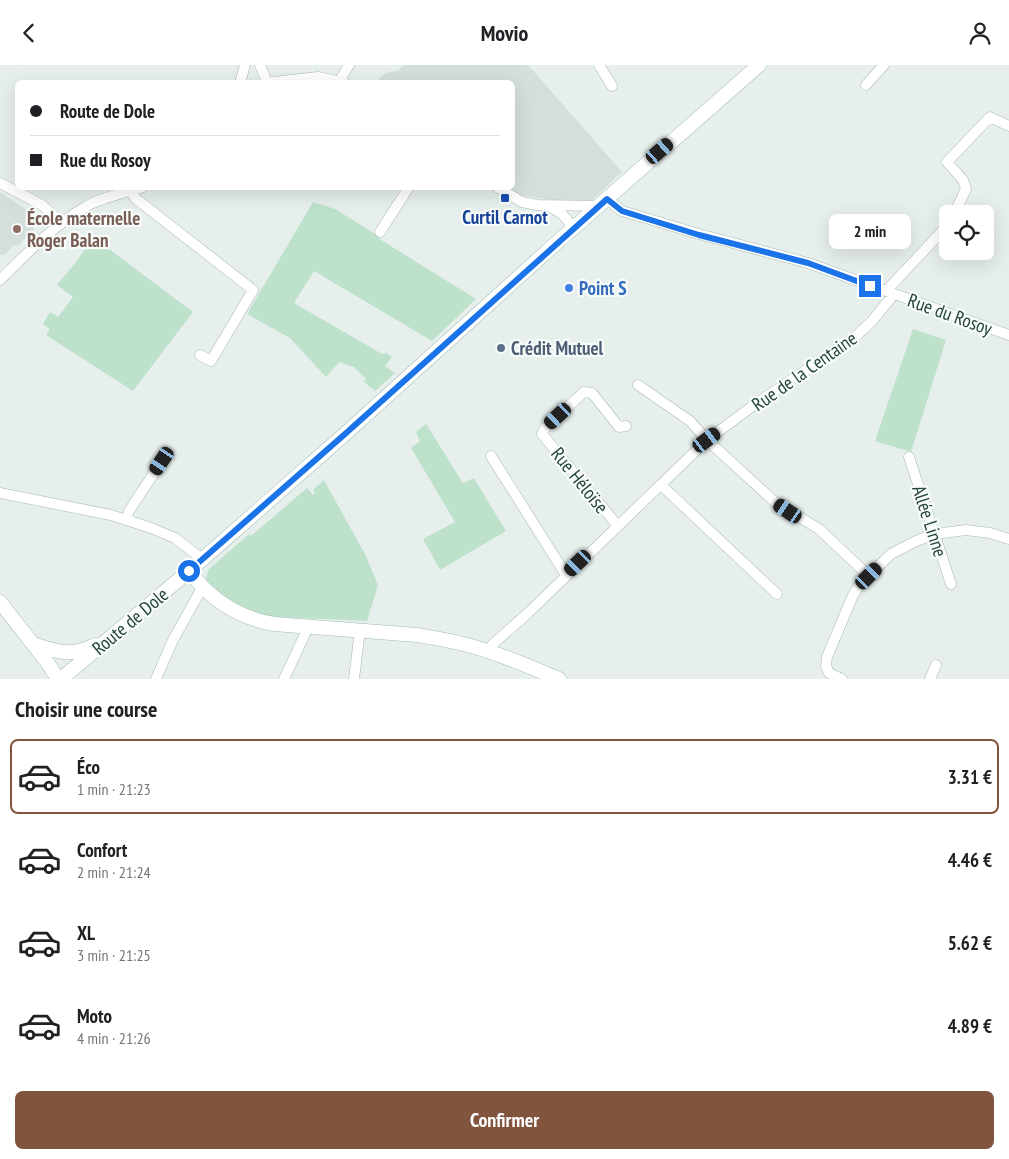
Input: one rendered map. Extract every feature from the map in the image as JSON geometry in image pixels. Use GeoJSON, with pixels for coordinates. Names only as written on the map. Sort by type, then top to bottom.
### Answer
{"type":"FeatureCollection","features":[{"type":"Feature","properties":{"kind":"main road","name":"Route de Dole"},"geometry":{"type":"LineString","coordinates":[[59,679],[189,571],[759,65]]}},
{"type":"Feature","properties":{"kind":"main road"},"geometry":{"type":"LineString","coordinates":[[189,571],[202,588],[215,600],[244,617],[257,621],[307,627],[417,635],[470,645],[559,679]]}},
{"type":"Feature","properties":{"kind":"main road"},"geometry":{"type":"LineString","coordinates":[[0,602],[59,679]]}},
{"type":"Feature","properties":{"kind":"main road"},"geometry":{"type":"LineString","coordinates":[[33,644],[59,653],[68,653],[88,649],[109,638]]}},
{"type":"Feature","properties":{"kind":"street"},"geometry":{"type":"LineString","coordinates":[[241,80],[245,65]]}},
{"type":"Feature","properties":{"kind":"street"},"geometry":{"type":"LineString","coordinates":[[260,65],[265,80]]}},
{"type":"Feature","properties":{"kind":"street"},"geometry":{"type":"LineString","coordinates":[[343,80],[349,65]]}},
{"type":"Feature","properties":{"kind":"street"},"geometry":{"type":"LineString","coordinates":[[598,65],[612,86]]}},
{"type":"Feature","properties":{"kind":"street"},"geometry":{"type":"LineString","coordinates":[[866,85],[884,65]]}},
{"type":"Feature","properties":{"kind":"street"},"geometry":{"type":"LineString","coordinates":[[287,80],[318,77],[337,80]]}},
{"type":"Feature","properties":{"kind":"street"},"geometry":{"type":"LineString","coordinates":[[958,205],[966,189],[963,180],[948,162],[990,117],[1009,126]]}},
{"type":"Feature","properties":{"kind":"street"},"geometry":{"type":"LineString","coordinates":[[0,183],[42,205],[62,223]]}},
{"type":"Feature","properties":{"kind":"street"},"geometry":{"type":"LineString","coordinates":[[0,280],[38,243],[85,207],[103,199],[134,190]]}},
{"type":"Feature","properties":{"kind":"street"},"geometry":{"type":"LineString","coordinates":[[380,232],[407,190]]}},
{"type":"Feature","properties":{"kind":"street"},"geometry":{"type":"LineString","coordinates":[[502,190],[522,202],[548,206],[603,203]]}},
{"type":"Feature","properties":{"kind":"street"},"geometry":{"type":"LineString","coordinates":[[131,191],[135,198],[253,290],[211,361],[200,355]]}},
{"type":"Feature","properties":{"kind":"street","name":"Rue du Rosoy"},"geometry":{"type":"LineString","coordinates":[[603,203],[622,211],[699,235],[808,263],[1009,335]]}},
{"type":"Feature","properties":{"kind":"street"},"geometry":{"type":"LineString","coordinates":[[548,206],[562,214],[574,228]]}},
{"type":"Feature","properties":{"kind":"street","name":"Rue de la Centaine"},"geometry":{"type":"LineString","coordinates":[[488,651],[492,644],[528,613],[707,440],[754,405],[855,337],[872,321],[890,293],[939,236]]}},
{"type":"Feature","properties":{"kind":"street"},"geometry":{"type":"LineString","coordinates":[[638,385],[690,421],[707,440],[775,502],[819,529],[869,576]]}},
{"type":"Feature","properties":{"kind":"street","name":"Rue Héloïse"},"geometry":{"type":"LineString","coordinates":[[617,525],[542,434],[545,428],[584,391],[592,393],[619,427],[626,426]]}},
{"type":"Feature","properties":{"kind":"street"},"geometry":{"type":"LineString","coordinates":[[491,456],[566,575]]}},
{"type":"Feature","properties":{"kind":"street","name":"Allée Linne"},"geometry":{"type":"LineString","coordinates":[[910,457],[951,584]]}},
{"type":"Feature","properties":{"kind":"street"},"geometry":{"type":"LineString","coordinates":[[126,519],[129,511],[162,461]]}},
{"type":"Feature","properties":{"kind":"street"},"geometry":{"type":"LineString","coordinates":[[661,485],[777,593]]}},
{"type":"Feature","properties":{"kind":"street"},"geometry":{"type":"LineString","coordinates":[[0,493],[126,519],[175,538],[202,559]]}},
{"type":"Feature","properties":{"kind":"street"},"geometry":{"type":"LineString","coordinates":[[842,679],[829,673],[826,666],[827,657],[853,595],[861,583],[891,554],[935,534],[966,530],[990,533],[1009,539]]}},
{"type":"Feature","properties":{"kind":"street"},"geometry":{"type":"LineString","coordinates":[[156,679],[173,640],[202,588]]}},
{"type":"Feature","properties":{"kind":"street"},"geometry":{"type":"LineString","coordinates":[[284,679],[306,634],[307,627]]}},
{"type":"Feature","properties":{"kind":"street"},"geometry":{"type":"LineString","coordinates":[[354,679],[360,630]]}},
{"type":"Feature","properties":{"kind":"street"},"geometry":{"type":"LineString","coordinates":[[930,679],[936,665]]}},
{"type":"Feature","properties":{"kind":"shaded area"},"geometry":{"type":"Polygon","coordinates":[[[404,65],[528,65],[622,172],[592,200],[575,204],[519,195],[510,190],[515,190],[515,80],[378,80],[385,73],[397,71],[404,65]]]}},
{"type":"Feature","properties":{"kind":"shaded area","name":"École maternelle Roger Balan"},"geometry":{"type":"Polygon","coordinates":[[[0,192],[37,217],[30,238],[25,238],[19,245],[13,246],[5,255],[0,255],[0,192]]]}},
{"type":"Feature","properties":{"kind":"green space"},"geometry":{"type":"Polygon","coordinates":[[[313,202],[335,209],[476,299],[432,341],[314,271],[294,303],[382,354],[386,353],[392,357],[385,366],[395,373],[375,391],[364,382],[366,379],[354,367],[339,362],[326,377],[290,338],[247,314],[313,202]]]}},
{"type":"Feature","properties":{"kind":"green space"},"geometry":{"type":"Polygon","coordinates":[[[93,237],[193,312],[133,391],[46,335],[50,329],[43,324],[50,312],[58,317],[73,297],[57,285],[93,237]]]}},
{"type":"Feature","properties":{"kind":"green space"},"geometry":{"type":"Polygon","coordinates":[[[913,329],[946,340],[911,452],[875,441],[913,329]]]}},
{"type":"Feature","properties":{"kind":"green space"},"geometry":{"type":"Polygon","coordinates":[[[426,424],[463,483],[474,478],[506,531],[440,570],[423,539],[455,522],[411,448],[420,441],[416,432],[426,424]]]}},
{"type":"Feature","properties":{"kind":"green space"},"geometry":{"type":"Polygon","coordinates":[[[324,480],[365,554],[378,585],[367,621],[275,617],[240,609],[205,582],[208,570],[249,534],[251,536],[307,488],[313,495],[315,493],[313,490],[324,480]]]}},
{"type":"Feature","properties":{"kind":"place","name":"Curtil Carnot"},"geometry":{"type":"Point","coordinates":[505,198]}},
{"type":"Feature","properties":{"kind":"place","name":"École maternelle Roger Balan"},"geometry":{"type":"Point","coordinates":[17,229]}},
{"type":"Feature","properties":{"kind":"place","name":"Point S"},"geometry":{"type":"Point","coordinates":[569,288]}},
{"type":"Feature","properties":{"kind":"place","name":"Crédit Mutuel"},"geometry":{"type":"Point","coordinates":[501,348]}},
{"type":"Feature","properties":{"kind":"route"},"geometry":{"type":"LineString","coordinates":[[189,571],[607,199],[622,211],[699,235],[808,263],[870,286]]}}]}
